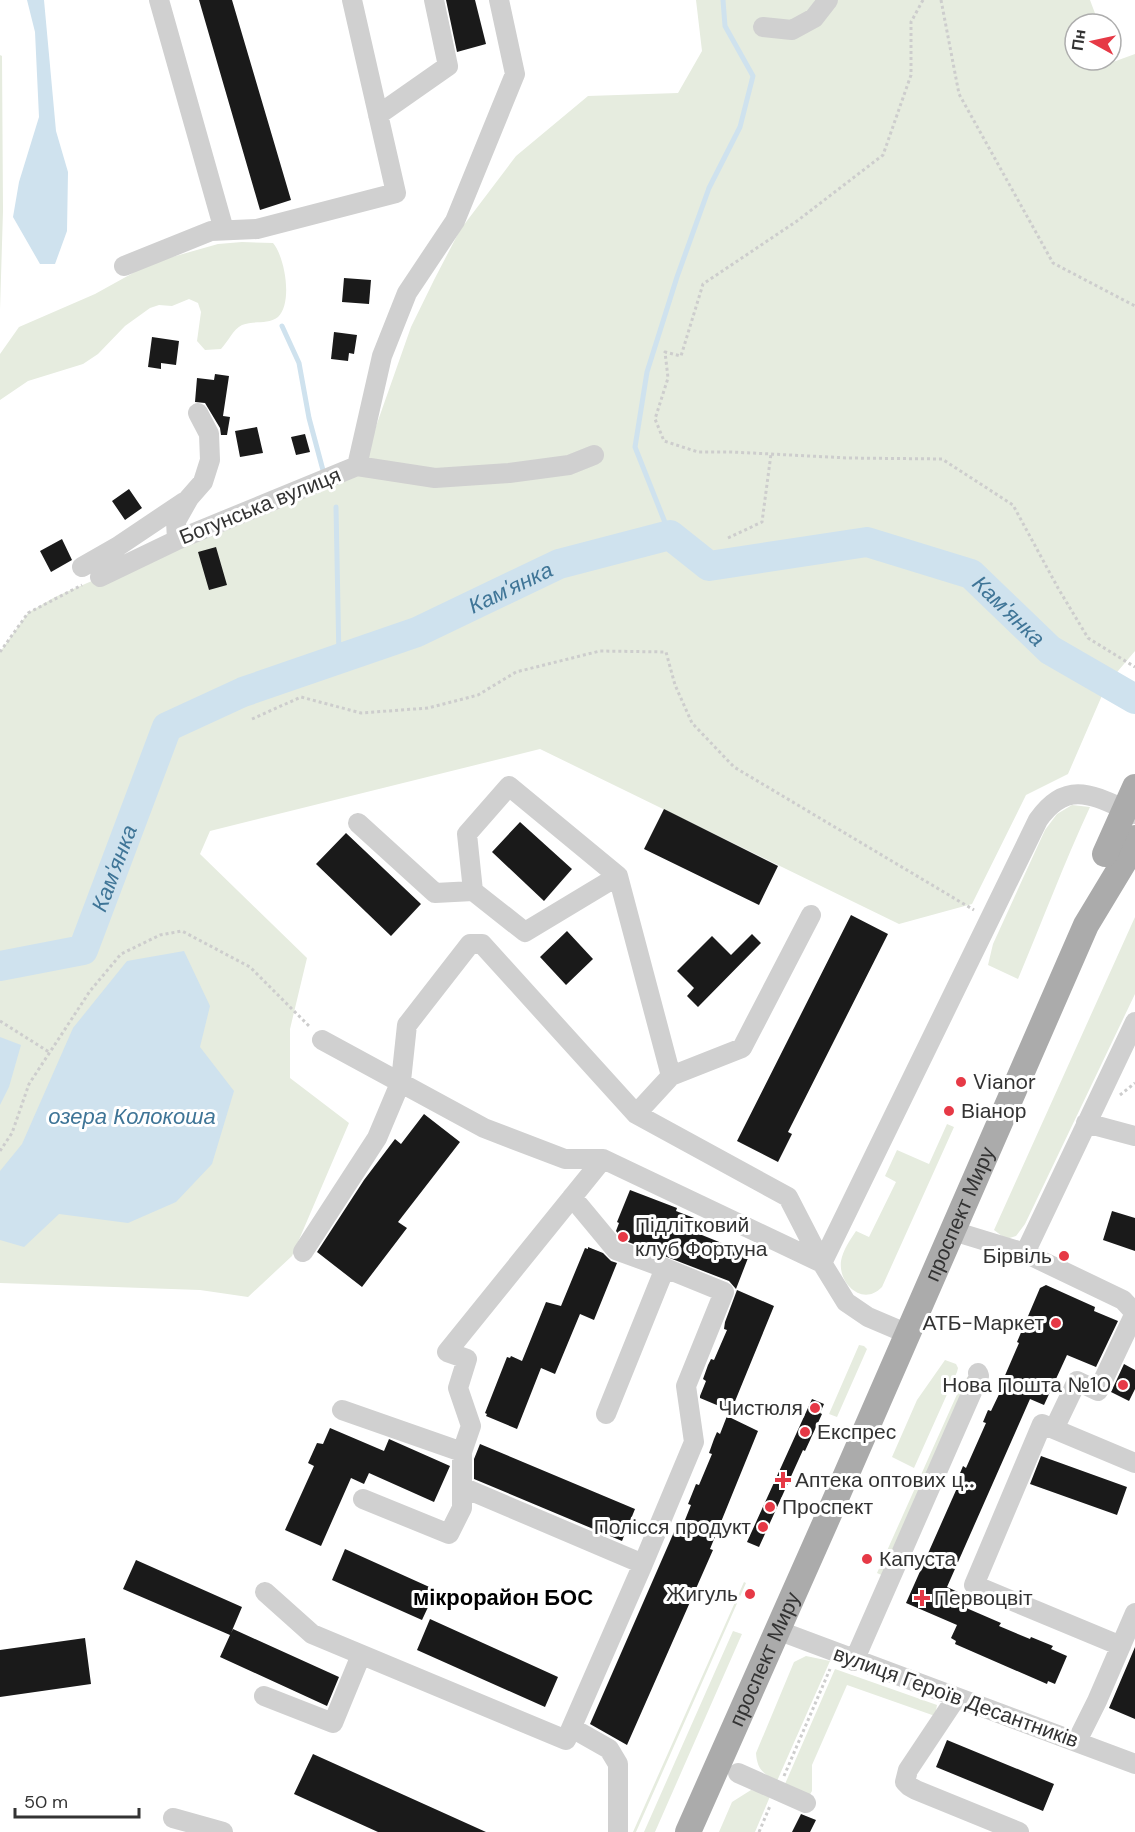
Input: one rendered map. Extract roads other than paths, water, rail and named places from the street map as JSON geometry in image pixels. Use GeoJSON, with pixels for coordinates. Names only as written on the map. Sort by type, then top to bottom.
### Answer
{"type":"FeatureCollection","features":[{"type":"Feature","properties":{"kind":"main road","name":"проспект Миру"},"geometry":{"type":"LineString","coordinates":[[688,1832],[1115,858],[1135,786]]}},
{"type":"Feature","properties":{"kind":"main road","name":"проспект Миру"},"geometry":{"type":"LineString","coordinates":[[1115,858],[1135,838]]}},
{"type":"Feature","properties":{"kind":"street"},"geometry":{"type":"LineString","coordinates":[[159,0],[224,230]]}},
{"type":"Feature","properties":{"kind":"street"},"geometry":{"type":"LineString","coordinates":[[378,115],[448,66],[434,0]]}},
{"type":"Feature","properties":{"kind":"street","name":"Богунська вулиця"},"geometry":{"type":"LineString","coordinates":[[100,577],[177,540],[357,466],[386,345],[407,293],[455,221],[515,74],[499,0]]}},
{"type":"Feature","properties":{"kind":"street"},"geometry":{"type":"LineString","coordinates":[[763,27],[792,30],[814,18],[828,0]]}},
{"type":"Feature","properties":{"kind":"street"},"geometry":{"type":"LineString","coordinates":[[124,266],[211,231],[257,229],[396,193],[378,115],[359,3]]}},
{"type":"Feature","properties":{"kind":"street"},"geometry":{"type":"LineString","coordinates":[[177,540],[176,521],[189,498],[203,482],[210,460],[209,434],[198,413]]}},
{"type":"Feature","properties":{"kind":"street"},"geometry":{"type":"LineString","coordinates":[[357,466],[435,478],[509,473],[569,465],[594,455]]}},
{"type":"Feature","properties":{"kind":"street"},"geometry":{"type":"LineString","coordinates":[[82,567],[117,548],[189,498]]}},
{"type":"Feature","properties":{"kind":"street"},"geometry":{"type":"LineString","coordinates":[[473,891],[467,834],[509,786],[618,876],[671,1076]]}},
{"type":"Feature","properties":{"kind":"street"},"geometry":{"type":"LineString","coordinates":[[822,1263],[991,921],[1038,820],[1052,804],[1069,794],[1084,794],[1101,799],[1135,814]]}},
{"type":"Feature","properties":{"kind":"street"},"geometry":{"type":"LineString","coordinates":[[358,823],[435,893],[473,891],[525,932],[618,876]]}},
{"type":"Feature","properties":{"kind":"street"},"geometry":{"type":"LineString","coordinates":[[636,1114],[671,1076],[742,1048],[812,915]]}},
{"type":"Feature","properties":{"kind":"street"},"geometry":{"type":"LineString","coordinates":[[303,1251],[377,1138],[401,1081],[407,1026],[470,944],[482,944],[636,1114],[788,1197],[822,1263],[846,1302],[868,1317],[908,1334]]}},
{"type":"Feature","properties":{"kind":"street"},"geometry":{"type":"LineString","coordinates":[[1016,1252],[1086,1123],[1135,1022]]}},
{"type":"Feature","properties":{"kind":"street"},"geometry":{"type":"LineString","coordinates":[[322,1040],[484,1128],[565,1160],[603,1159],[822,1263]]}},
{"type":"Feature","properties":{"kind":"street"},"geometry":{"type":"LineString","coordinates":[[1086,1123],[1135,1136]]}},
{"type":"Feature","properties":{"kind":"street"},"geometry":{"type":"LineString","coordinates":[[363,1499],[450,1534],[462,1508],[462,1452],[471,1426],[458,1388],[467,1359],[447,1352],[603,1159]]}},
{"type":"Feature","properties":{"kind":"street"},"geometry":{"type":"LineString","coordinates":[[265,1592],[312,1634],[566,1740],[643,1564],[693,1442],[686,1386],[724,1292],[616,1250],[572,1197]]}},
{"type":"Feature","properties":{"kind":"street"},"geometry":{"type":"LineString","coordinates":[[953,1231],[1016,1252],[1123,1300],[1135,1313],[1098,1391],[1077,1381],[1054,1429]]}},
{"type":"Feature","properties":{"kind":"street"},"geometry":{"type":"LineString","coordinates":[[606,1414],[665,1268]]}},
{"type":"Feature","properties":{"kind":"street"},"geometry":{"type":"LineString","coordinates":[[854,1661],[974,1387],[978,1373]]}},
{"type":"Feature","properties":{"kind":"street"},"geometry":{"type":"LineString","coordinates":[[342,1410],[462,1452]]}},
{"type":"Feature","properties":{"kind":"street"},"geometry":{"type":"LineString","coordinates":[[1121,1646],[974,1585],[1042,1424],[1135,1463]]}},
{"type":"Feature","properties":{"kind":"street"},"geometry":{"type":"LineString","coordinates":[[462,1487],[643,1564]]}},
{"type":"Feature","properties":{"kind":"street"},"geometry":{"type":"LineString","coordinates":[[1077,1741],[1135,1612]]}},
{"type":"Feature","properties":{"kind":"street","name":"вулиця Героїв Десантників"},"geometry":{"type":"LineString","coordinates":[[777,1630],[854,1661],[1135,1764]]}},
{"type":"Feature","properties":{"kind":"street"},"geometry":{"type":"LineString","coordinates":[[264,1696],[333,1723],[361,1655]]}},
{"type":"Feature","properties":{"kind":"street"},"geometry":{"type":"LineString","coordinates":[[956,1698],[908,1770],[905,1782],[916,1790],[1019,1832]]}},
{"type":"Feature","properties":{"kind":"street"},"geometry":{"type":"LineString","coordinates":[[572,1728],[609,1749],[618,1764],[618,1832]]}},
{"type":"Feature","properties":{"kind":"street"},"geometry":{"type":"LineString","coordinates":[[738,1773],[806,1803]]}},
{"type":"Feature","properties":{"kind":"street"},"geometry":{"type":"LineString","coordinates":[[173,1818],[223,1832]]}},
{"type":"Feature","properties":{"kind":"water"},"geometry":{"type":"Polygon","coordinates":[[[27,0],[44,0],[56,131],[68,172],[67,231],[55,264],[40,264],[13,217],[19,182],[39,117],[35,32],[27,0]]]}},
{"type":"Feature","properties":{"kind":"water","name":"озера Колокоша"},"geometry":{"type":"Polygon","coordinates":[[[184,951],[210,1006],[200,1047],[234,1091],[212,1164],[176,1202],[128,1223],[59,1214],[24,1247],[0,1240],[0,1171],[22,1144],[73,1028],[127,961],[184,951]]]}},
{"type":"Feature","properties":{"kind":"water","name":"озера Колокоша"},"geometry":{"type":"Polygon","coordinates":[[[0,1037],[21,1045],[9,1087],[0,1105],[0,1037]]]}},
{"type":"Feature","properties":{"kind":"waterway"},"geometry":{"type":"LineString","coordinates":[[670,535],[635,447],[647,372],[677,277],[709,188],[740,127],[753,76],[725,26],[723,0]]}},
{"type":"Feature","properties":{"kind":"waterway"},"geometry":{"type":"LineString","coordinates":[[282,326],[299,363],[309,418],[324,474]]}},
{"type":"Feature","properties":{"kind":"waterway"},"geometry":{"type":"LineString","coordinates":[[336,507],[339,659]]}},
{"type":"Feature","properties":{"kind":"waterway","name":"Кам'янка"},"geometry":{"type":"LineString","coordinates":[[0,966],[83,950],[167,727],[243,692],[417,632],[559,564],[670,535],[709,566],[867,542],[971,574],[1050,650],[1135,699]]}},
{"type":"Feature","properties":{"kind":"place","name":"Vianor"},"geometry":{"type":"Point","coordinates":[961,1082]}},
{"type":"Feature","properties":{"kind":"place","name":"Віанор"},"geometry":{"type":"Point","coordinates":[949,1111]}},
{"type":"Feature","properties":{"kind":"place","name":"Підлітковий клуб Фортуна"},"geometry":{"type":"Point","coordinates":[623,1237]}},
{"type":"Feature","properties":{"kind":"place","name":"Бірвіль"},"geometry":{"type":"Point","coordinates":[1064,1256]}},
{"type":"Feature","properties":{"kind":"place","name":"АТБ-Маркет"},"geometry":{"type":"Point","coordinates":[1056,1323]}},
{"type":"Feature","properties":{"kind":"place","name":"Нова Пошта №10"},"geometry":{"type":"Point","coordinates":[1123,1385]}},
{"type":"Feature","properties":{"kind":"place","name":"Чистюля"},"geometry":{"type":"Point","coordinates":[815,1408]}},
{"type":"Feature","properties":{"kind":"place","name":"Експрес"},"geometry":{"type":"Point","coordinates":[805,1432]}},
{"type":"Feature","properties":{"kind":"place","name":"Аптека оптових ц‥"},"geometry":{"type":"Point","coordinates":[783,1480]}},
{"type":"Feature","properties":{"kind":"place","name":"Проспект"},"geometry":{"type":"Point","coordinates":[770,1507]}},
{"type":"Feature","properties":{"kind":"place","name":"Полісся продукт"},"geometry":{"type":"Point","coordinates":[763,1527]}},
{"type":"Feature","properties":{"kind":"place","name":"Капуста"},"geometry":{"type":"Point","coordinates":[867,1559]}},
{"type":"Feature","properties":{"kind":"place","name":"Жигуль"},"geometry":{"type":"Point","coordinates":[750,1594]}},
{"type":"Feature","properties":{"kind":"place","name":"Первоцвіт"},"geometry":{"type":"Point","coordinates":[922,1598]}},
{"type":"Feature","properties":{"kind":"district","name":"мікрорайон БОС"},"geometry":{"type":"Point","coordinates":[503,1597]}}]}
